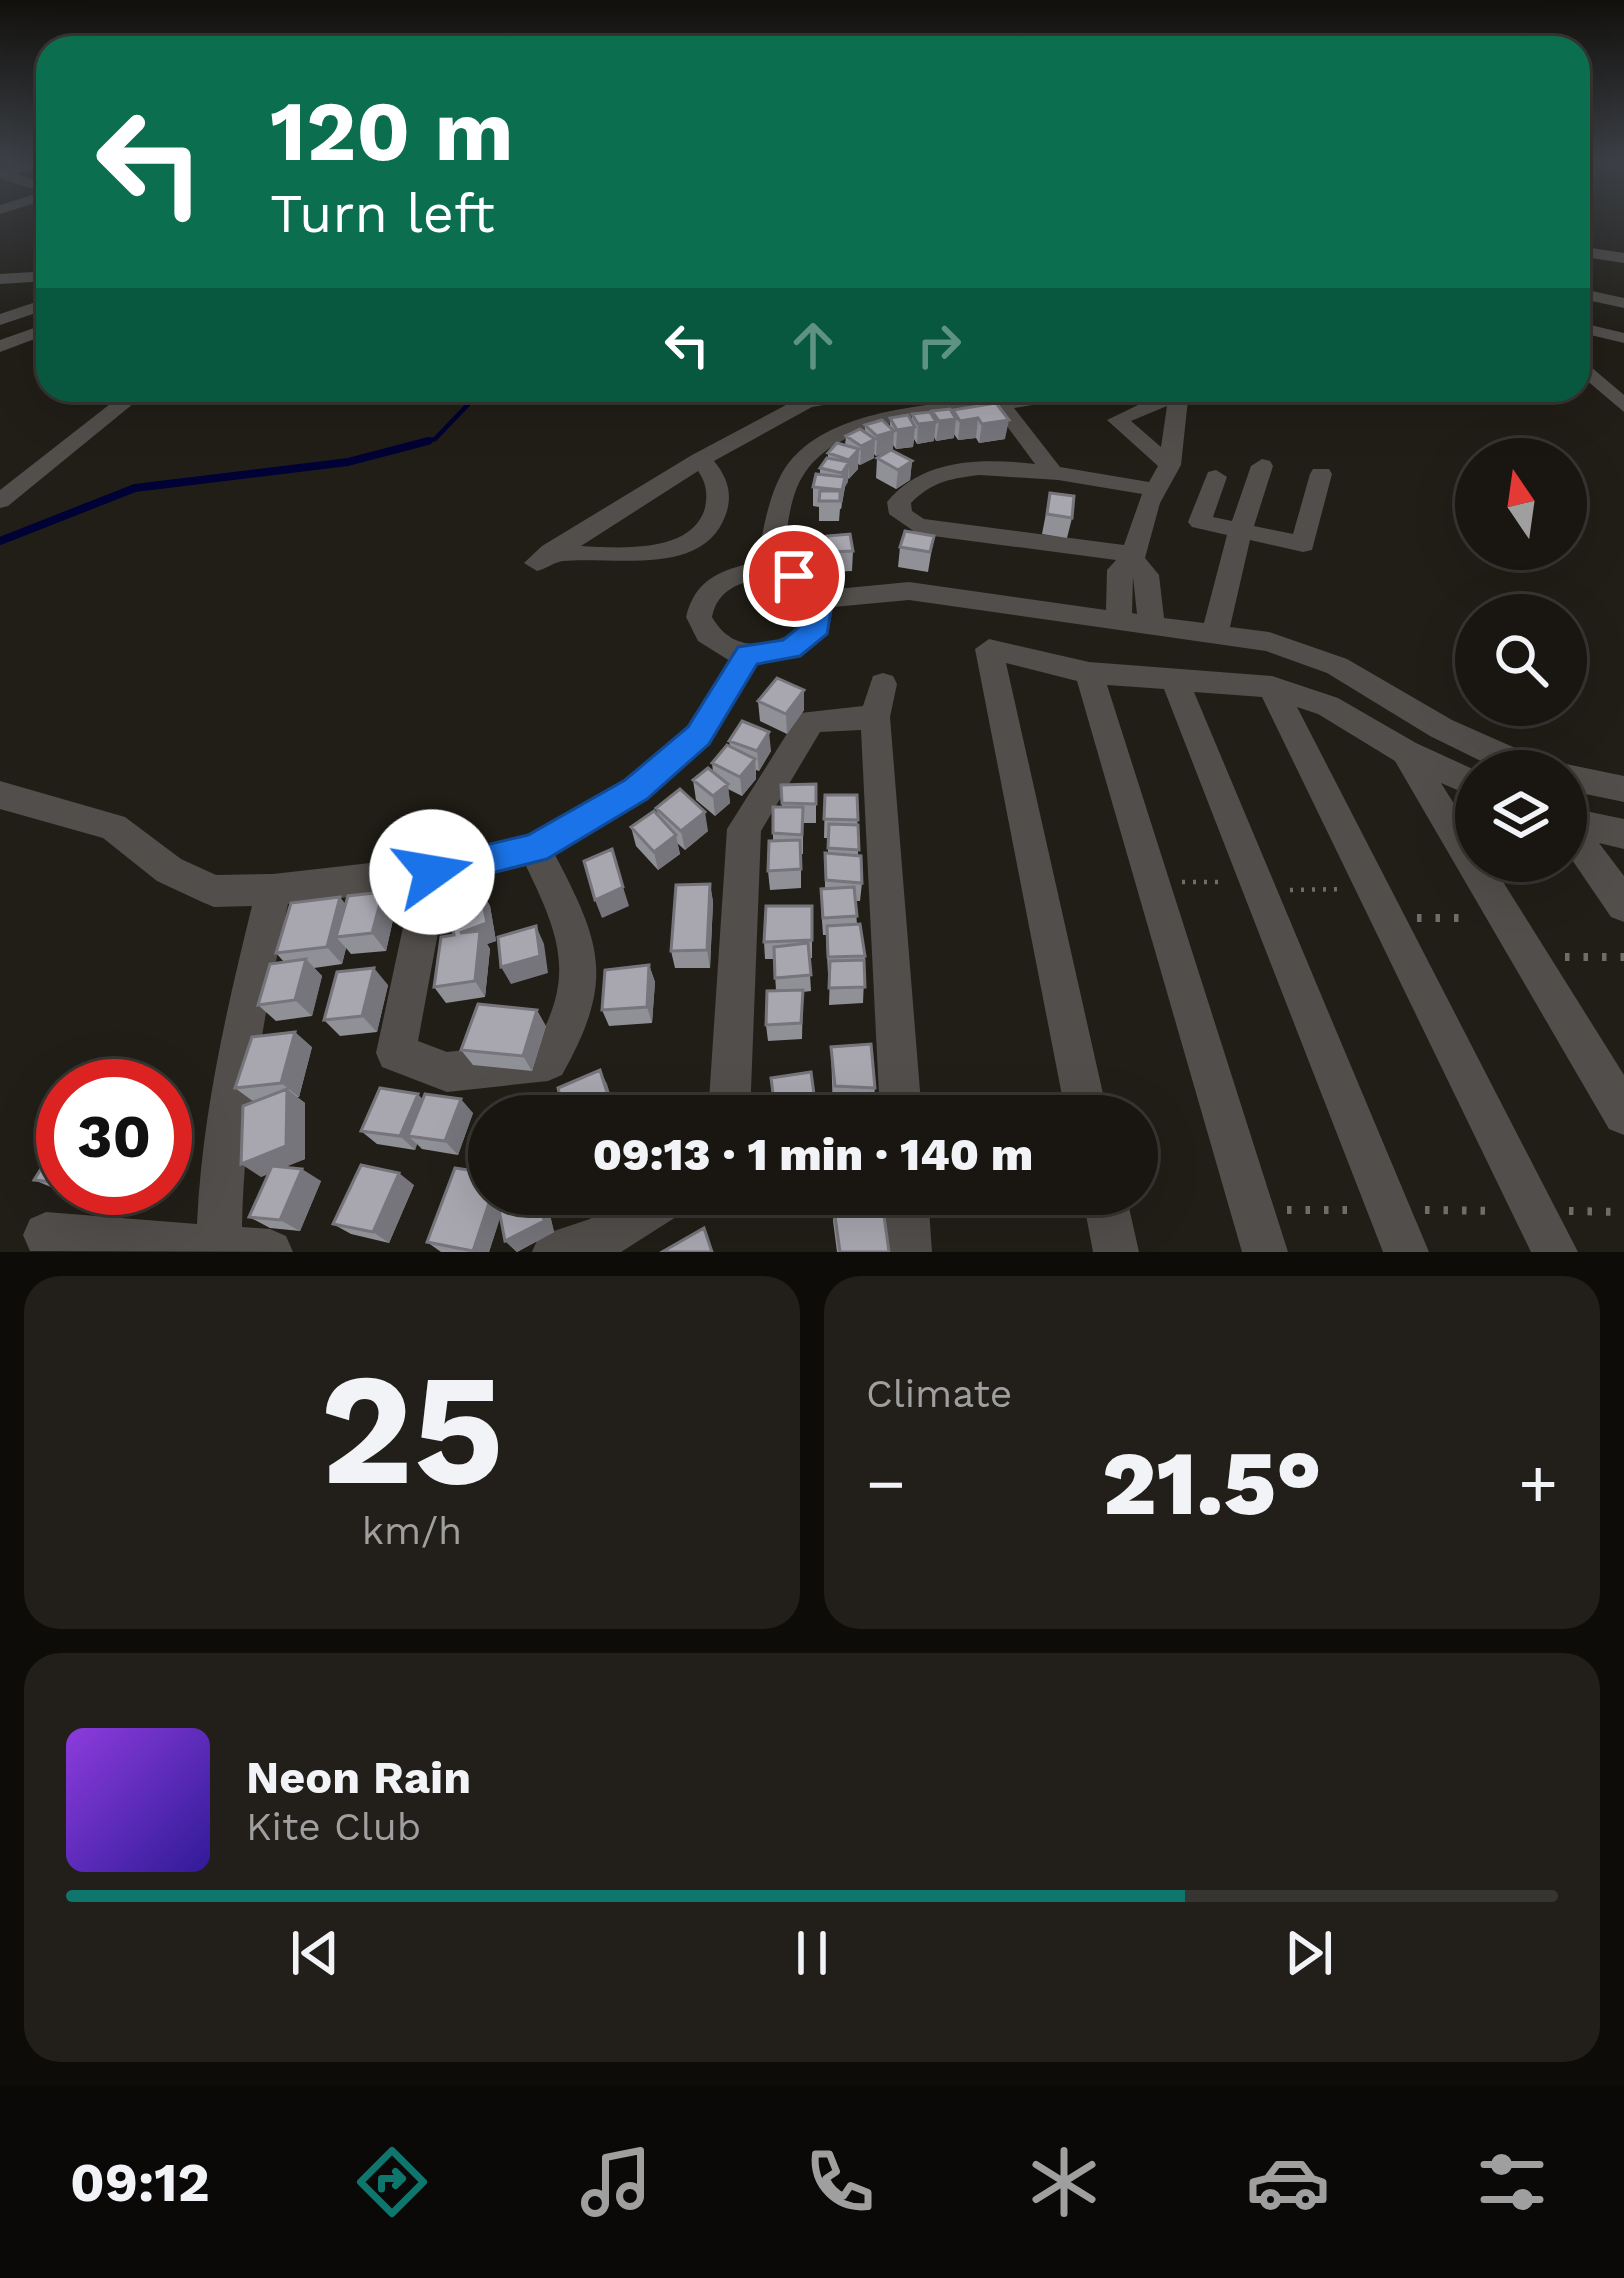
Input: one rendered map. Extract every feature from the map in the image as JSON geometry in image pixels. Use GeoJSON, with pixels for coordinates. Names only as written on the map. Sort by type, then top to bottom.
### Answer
{"type":"FeatureCollection","features":[{"type":"Feature","properties":{"kind":"street"},"geometry":{"type":"LineString","coordinates":[[1590,253],[1624,258]]}},
{"type":"Feature","properties":{"kind":"street"},"geometry":{"type":"LineString","coordinates":[[1598,254],[1624,273]]}},
{"type":"Feature","properties":{"kind":"street"},"geometry":{"type":"LineString","coordinates":[[0,279],[36,277]]}},
{"type":"Feature","properties":{"kind":"street"},"geometry":{"type":"LineString","coordinates":[[1590,293],[1624,303]]}},
{"type":"Feature","properties":{"kind":"street"},"geometry":{"type":"LineString","coordinates":[[0,302],[36,301]]}},
{"type":"Feature","properties":{"kind":"street"},"geometry":{"type":"LineString","coordinates":[[0,320],[36,306]]}},
{"type":"Feature","properties":{"kind":"street"},"geometry":{"type":"LineString","coordinates":[[1590,329],[1624,338]]}},
{"type":"Feature","properties":{"kind":"street"},"geometry":{"type":"LineString","coordinates":[[0,346],[36,332]]}},
{"type":"Feature","properties":{"kind":"street"},"geometry":{"type":"LineString","coordinates":[[1590,373],[1624,406]]}},
{"type":"Feature","properties":{"kind":"street"},"geometry":{"type":"LineString","coordinates":[[0,500],[125,402]]}},
{"type":"Feature","properties":{"kind":"street"},"geometry":{"type":"LineString","coordinates":[[700,460],[716,475],[720,488],[714,522],[695,541],[674,550],[544,558],[700,460],[804,402]]}},
{"type":"Feature","properties":{"kind":"street"},"geometry":{"type":"LineString","coordinates":[[768,569],[785,490],[798,465],[826,440],[864,423],[971,402]]}},
{"type":"Feature","properties":{"kind":"street"},"geometry":{"type":"LineString","coordinates":[[1000,402],[1053,473]]}},
{"type":"Feature","properties":{"kind":"street"},"geometry":{"type":"LineString","coordinates":[[1157,402],[1118,420],[1170,465]]}},
{"type":"Feature","properties":{"kind":"street"},"geometry":{"type":"LineString","coordinates":[[1119,621],[1120,569],[1133,557],[1156,490],[1170,465],[1178,402]]}},
{"type":"Feature","properties":{"kind":"street"},"geometry":{"type":"LineString","coordinates":[[1215,634],[1227,573],[1262,466]]}},
{"type":"Feature","properties":{"kind":"street"},"geometry":{"type":"LineString","coordinates":[[1152,626],[1146,575],[1133,557],[918,526],[902,514],[903,494],[922,478],[976,469],[1053,473],[1156,490]]}},
{"type":"Feature","properties":{"kind":"street"},"geometry":{"type":"LineString","coordinates":[[1216,477],[1200,522],[1303,544],[1321,474]]}},
{"type":"Feature","properties":{"kind":"street"},"geometry":{"type":"LineString","coordinates":[[768,569],[794,576],[820,598],[822,613],[807,639],[790,649],[748,655],[729,650],[703,631],[700,604],[720,581],[768,569]]}},
{"type":"Feature","properties":{"kind":"street"},"geometry":{"type":"LineString","coordinates":[[820,598],[909,591],[1269,642],[1336,666],[1487,750]]}},
{"type":"Feature","properties":{"kind":"street"},"geometry":{"type":"LineString","coordinates":[[1083,1095],[989,650],[1089,673],[1272,687],[1328,706],[1455,775]]}},
{"type":"Feature","properties":{"kind":"street"},"geometry":{"type":"LineString","coordinates":[[0,795],[113,827],[170,870],[214,891],[272,890],[432,872],[535,849],[636,790],[698,735],[748,655]]}},
{"type":"Feature","properties":{"kind":"street"},"geometry":{"type":"LineString","coordinates":[[1089,673],[1264,1252]]}},
{"type":"Feature","properties":{"kind":"street"},"geometry":{"type":"LineString","coordinates":[[1174,680],[1406,1252]]}},
{"type":"Feature","properties":{"kind":"street"},"geometry":{"type":"LineString","coordinates":[[1272,687],[1555,1252]]}},
{"type":"Feature","properties":{"kind":"street"},"geometry":{"type":"LineString","coordinates":[[730,1095],[744,829],[811,721],[879,700],[900,1095]]}},
{"type":"Feature","properties":{"kind":"street"},"geometry":{"type":"LineString","coordinates":[[1406,752],[1624,1114]]}},
{"type":"Feature","properties":{"kind":"street"},"geometry":{"type":"LineString","coordinates":[[1587,781],[1624,789]]}},
{"type":"Feature","properties":{"kind":"street"},"geometry":{"type":"LineString","coordinates":[[1587,827],[1624,834]]}},
{"type":"Feature","properties":{"kind":"street"},"geometry":{"type":"LineString","coordinates":[[432,872],[396,1053],[447,1072],[548,1060],[572,1024],[579,981],[578,933],[535,849]]}},
{"type":"Feature","properties":{"kind":"street"},"geometry":{"type":"LineString","coordinates":[[1587,853],[1624,905]]}},
{"type":"Feature","properties":{"kind":"street"},"geometry":{"type":"LineString","coordinates":[[219,1250],[222,1152],[272,890]]}},
{"type":"Feature","properties":{"kind":"street"},"geometry":{"type":"LineString","coordinates":[[555,1252],[600,1239],[638,1215]]}},
{"type":"Feature","properties":{"kind":"street"},"geometry":{"type":"LineString","coordinates":[[907,1215],[909,1252]]}},
{"type":"Feature","properties":{"kind":"street"},"geometry":{"type":"LineString","coordinates":[[1108,1215],[1116,1252]]}},
{"type":"Feature","properties":{"kind":"street"},"geometry":{"type":"LineString","coordinates":[[46,1235],[269,1252]]}},
{"type":"Feature","properties":{"kind":"path"},"geometry":{"type":"LineString","coordinates":[[1152,882],[1258,886],[1506,918]]}},
{"type":"Feature","properties":{"kind":"path"},"geometry":{"type":"LineString","coordinates":[[1529,957],[1624,957]]}},
{"type":"Feature","properties":{"kind":"path"},"geometry":{"type":"LineString","coordinates":[[1252,1209],[1624,1211]]}},
{"type":"Feature","properties":{"kind":"building"},"geometry":{"type":"Polygon","coordinates":[[[996,403],[1009,420],[960,421],[953,410],[996,403]]]}},
{"type":"Feature","properties":{"kind":"building"},"geometry":{"type":"Polygon","coordinates":[[[950,409],[956,419],[939,421],[932,411],[950,409]]]}},
{"type":"Feature","properties":{"kind":"building"},"geometry":{"type":"Polygon","coordinates":[[[930,412],[936,422],[918,424],[912,414],[930,412]]]}},
{"type":"Feature","properties":{"kind":"building"},"geometry":{"type":"Polygon","coordinates":[[[908,415],[915,427],[897,430],[890,418],[908,415]]]}},
{"type":"Feature","properties":{"kind":"building"},"geometry":{"type":"Polygon","coordinates":[[[882,420],[894,431],[877,436],[865,425],[882,420]]]}},
{"type":"Feature","properties":{"kind":"building"},"geometry":{"type":"Polygon","coordinates":[[[860,429],[875,439],[861,446],[846,436],[860,429]]]}},
{"type":"Feature","properties":{"kind":"building"},"geometry":{"type":"Polygon","coordinates":[[[837,443],[859,449],[849,460],[828,453],[837,443]]]}},
{"type":"Feature","properties":{"kind":"building"},"geometry":{"type":"Polygon","coordinates":[[[891,450],[912,461],[898,470],[877,458],[891,450]]]}},
{"type":"Feature","properties":{"kind":"building"},"geometry":{"type":"Polygon","coordinates":[[[827,458],[849,462],[842,473],[820,468],[827,458]]]}},
{"type":"Feature","properties":{"kind":"building"},"geometry":{"type":"Polygon","coordinates":[[[816,474],[845,477],[842,490],[813,487],[816,474]]]}},
{"type":"Feature","properties":{"kind":"building"},"geometry":{"type":"Polygon","coordinates":[[[820,491],[840,491],[840,501],[819,501],[820,491]]]}},
{"type":"Feature","properties":{"kind":"building"},"geometry":{"type":"Polygon","coordinates":[[[1050,493],[1074,496],[1072,518],[1047,514],[1050,493]]]}},
{"type":"Feature","properties":{"kind":"building"},"geometry":{"type":"Polygon","coordinates":[[[905,531],[934,536],[930,552],[900,547],[905,531]]]}},
{"type":"Feature","properties":{"kind":"building"},"geometry":{"type":"Polygon","coordinates":[[[850,534],[853,551],[830,552],[827,536],[850,534]]]}},
{"type":"Feature","properties":{"kind":"building"},"geometry":{"type":"Polygon","coordinates":[[[777,678],[804,690],[786,714],[758,701],[777,678]]]}},
{"type":"Feature","properties":{"kind":"building"},"geometry":{"type":"Polygon","coordinates":[[[742,721],[769,732],[757,751],[729,741],[742,721]]]}},
{"type":"Feature","properties":{"kind":"building"},"geometry":{"type":"Polygon","coordinates":[[[727,745],[755,759],[740,777],[712,763],[727,745]]]}},
{"type":"Feature","properties":{"kind":"building"},"geometry":{"type":"Polygon","coordinates":[[[708,768],[728,784],[713,796],[693,780],[708,768]]]}},
{"type":"Feature","properties":{"kind":"building"},"geometry":{"type":"Polygon","coordinates":[[[816,784],[816,804],[782,803],[781,785],[816,784]]]}},
{"type":"Feature","properties":{"kind":"building"},"geometry":{"type":"Polygon","coordinates":[[[680,789],[705,812],[681,831],[656,808],[680,789]]]}},
{"type":"Feature","properties":{"kind":"building"},"geometry":{"type":"Polygon","coordinates":[[[825,795],[857,795],[858,820],[824,819],[825,795]]]}},
{"type":"Feature","properties":{"kind":"building"},"geometry":{"type":"Polygon","coordinates":[[[773,807],[803,807],[802,835],[773,833],[773,807]]]}},
{"type":"Feature","properties":{"kind":"building"},"geometry":{"type":"Polygon","coordinates":[[[654,811],[676,835],[654,852],[631,827],[654,811]]]}},
{"type":"Feature","properties":{"kind":"building"},"geometry":{"type":"Polygon","coordinates":[[[829,824],[858,825],[859,850],[828,848],[829,824]]]}},
{"type":"Feature","properties":{"kind":"building"},"geometry":{"type":"Polygon","coordinates":[[[800,840],[801,869],[768,871],[769,841],[800,840]]]}},
{"type":"Feature","properties":{"kind":"building"},"geometry":{"type":"Polygon","coordinates":[[[612,849],[623,887],[595,900],[584,861],[612,849]]]}},
{"type":"Feature","properties":{"kind":"building"},"geometry":{"type":"Polygon","coordinates":[[[825,853],[861,856],[862,883],[826,880],[825,853]]]}},
{"type":"Feature","properties":{"kind":"building"},"geometry":{"type":"Polygon","coordinates":[[[710,884],[707,950],[671,951],[676,885],[710,884]]]}},
{"type":"Feature","properties":{"kind":"building"},"geometry":{"type":"Polygon","coordinates":[[[854,887],[857,916],[823,918],[821,889],[854,887]]]}},
{"type":"Feature","properties":{"kind":"building"},"geometry":{"type":"Polygon","coordinates":[[[480,888],[487,923],[460,933],[480,931],[475,981],[434,987],[441,937],[454,935],[448,899],[480,888]]]}},
{"type":"Feature","properties":{"kind":"building"},"geometry":{"type":"Polygon","coordinates":[[[383,892],[372,933],[336,937],[348,896],[383,892]]]}},
{"type":"Feature","properties":{"kind":"building"},"geometry":{"type":"Polygon","coordinates":[[[340,897],[327,947],[276,953],[291,903],[340,897]]]}},
{"type":"Feature","properties":{"kind":"building"},"geometry":{"type":"Polygon","coordinates":[[[766,906],[812,906],[812,940],[764,942],[766,906]]]}},
{"type":"Feature","properties":{"kind":"building"},"geometry":{"type":"Polygon","coordinates":[[[860,924],[865,956],[828,957],[827,926],[860,924]]]}},
{"type":"Feature","properties":{"kind":"building"},"geometry":{"type":"Polygon","coordinates":[[[536,926],[540,956],[501,967],[498,937],[536,926]]]}},
{"type":"Feature","properties":{"kind":"building"},"geometry":{"type":"Polygon","coordinates":[[[808,943],[811,975],[775,978],[774,947],[808,943]]]}},
{"type":"Feature","properties":{"kind":"building"},"geometry":{"type":"Polygon","coordinates":[[[306,959],[295,1000],[258,1005],[270,964],[306,959]]]}},
{"type":"Feature","properties":{"kind":"building"},"geometry":{"type":"Polygon","coordinates":[[[864,960],[865,987],[829,988],[830,961],[864,960]]]}},
{"type":"Feature","properties":{"kind":"building"},"geometry":{"type":"Polygon","coordinates":[[[649,965],[647,1007],[602,1010],[605,970],[649,965]]]}},
{"type":"Feature","properties":{"kind":"building"},"geometry":{"type":"Polygon","coordinates":[[[374,968],[362,1016],[324,1020],[337,972],[374,968]]]}},
{"type":"Feature","properties":{"kind":"building"},"geometry":{"type":"Polygon","coordinates":[[[803,990],[801,1023],[766,1025],[767,991],[803,990]]]}},
{"type":"Feature","properties":{"kind":"building"},"geometry":{"type":"Polygon","coordinates":[[[478,1004],[537,1010],[523,1056],[461,1050],[478,1004]]]}},
{"type":"Feature","properties":{"kind":"building"},"geometry":{"type":"Polygon","coordinates":[[[295,1032],[281,1083],[235,1088],[252,1037],[295,1032]]]}},
{"type":"Feature","properties":{"kind":"building"},"geometry":{"type":"Polygon","coordinates":[[[871,1044],[875,1088],[835,1086],[831,1047],[871,1044]]]}},
{"type":"Feature","properties":{"kind":"building"},"geometry":{"type":"Polygon","coordinates":[[[600,1070],[608,1095],[560,1095],[558,1088],[600,1070]]]}},
{"type":"Feature","properties":{"kind":"building"},"geometry":{"type":"Polygon","coordinates":[[[811,1072],[814,1095],[773,1095],[771,1078],[811,1072]]]}},
{"type":"Feature","properties":{"kind":"building"},"geometry":{"type":"Polygon","coordinates":[[[380,1088],[418,1094],[400,1136],[361,1131],[380,1088]]]}},
{"type":"Feature","properties":{"kind":"building"},"geometry":{"type":"Polygon","coordinates":[[[287,1089],[286,1146],[241,1164],[243,1106],[287,1089]]]}},
{"type":"Feature","properties":{"kind":"building"},"geometry":{"type":"Polygon","coordinates":[[[425,1094],[461,1099],[445,1141],[408,1136],[425,1094]]]}},
{"type":"Feature","properties":{"kind":"building"},"geometry":{"type":"Polygon","coordinates":[[[361,1165],[399,1173],[373,1232],[333,1224],[361,1165]]]}},
{"type":"Feature","properties":{"kind":"building"},"geometry":{"type":"Polygon","coordinates":[[[272,1166],[302,1169],[280,1220],[249,1217],[272,1166]]]}},
{"type":"Feature","properties":{"kind":"building"},"geometry":{"type":"Polygon","coordinates":[[[455,1168],[468,1170],[468,1215],[485,1215],[473,1251],[427,1242],[455,1168]]]}},
{"type":"Feature","properties":{"kind":"building"},"geometry":{"type":"Polygon","coordinates":[[[500,1215],[543,1215],[544,1221],[505,1241],[500,1215]]]}},
{"type":"Feature","properties":{"kind":"building"},"geometry":{"type":"Polygon","coordinates":[[[835,1215],[884,1215],[889,1252],[840,1252],[835,1215]]]}},
{"type":"Feature","properties":{"kind":"building"},"geometry":{"type":"Polygon","coordinates":[[[704,1228],[712,1252],[662,1252],[704,1228]]]}},
{"type":"Feature","properties":{"kind":"waterway"},"geometry":{"type":"LineString","coordinates":[[416,444],[435,439],[470,402]]}},
{"type":"Feature","properties":{"kind":"waterway"},"geometry":{"type":"LineString","coordinates":[[0,541],[135,488],[348,462],[428,441]]}},
{"type":"Feature","properties":{"kind":"route"},"geometry":{"type":"LineString","coordinates":[[432,872],[535,849],[636,790],[698,735],[748,655],[790,649],[818,627],[820,598],[794,576]]}}]}
